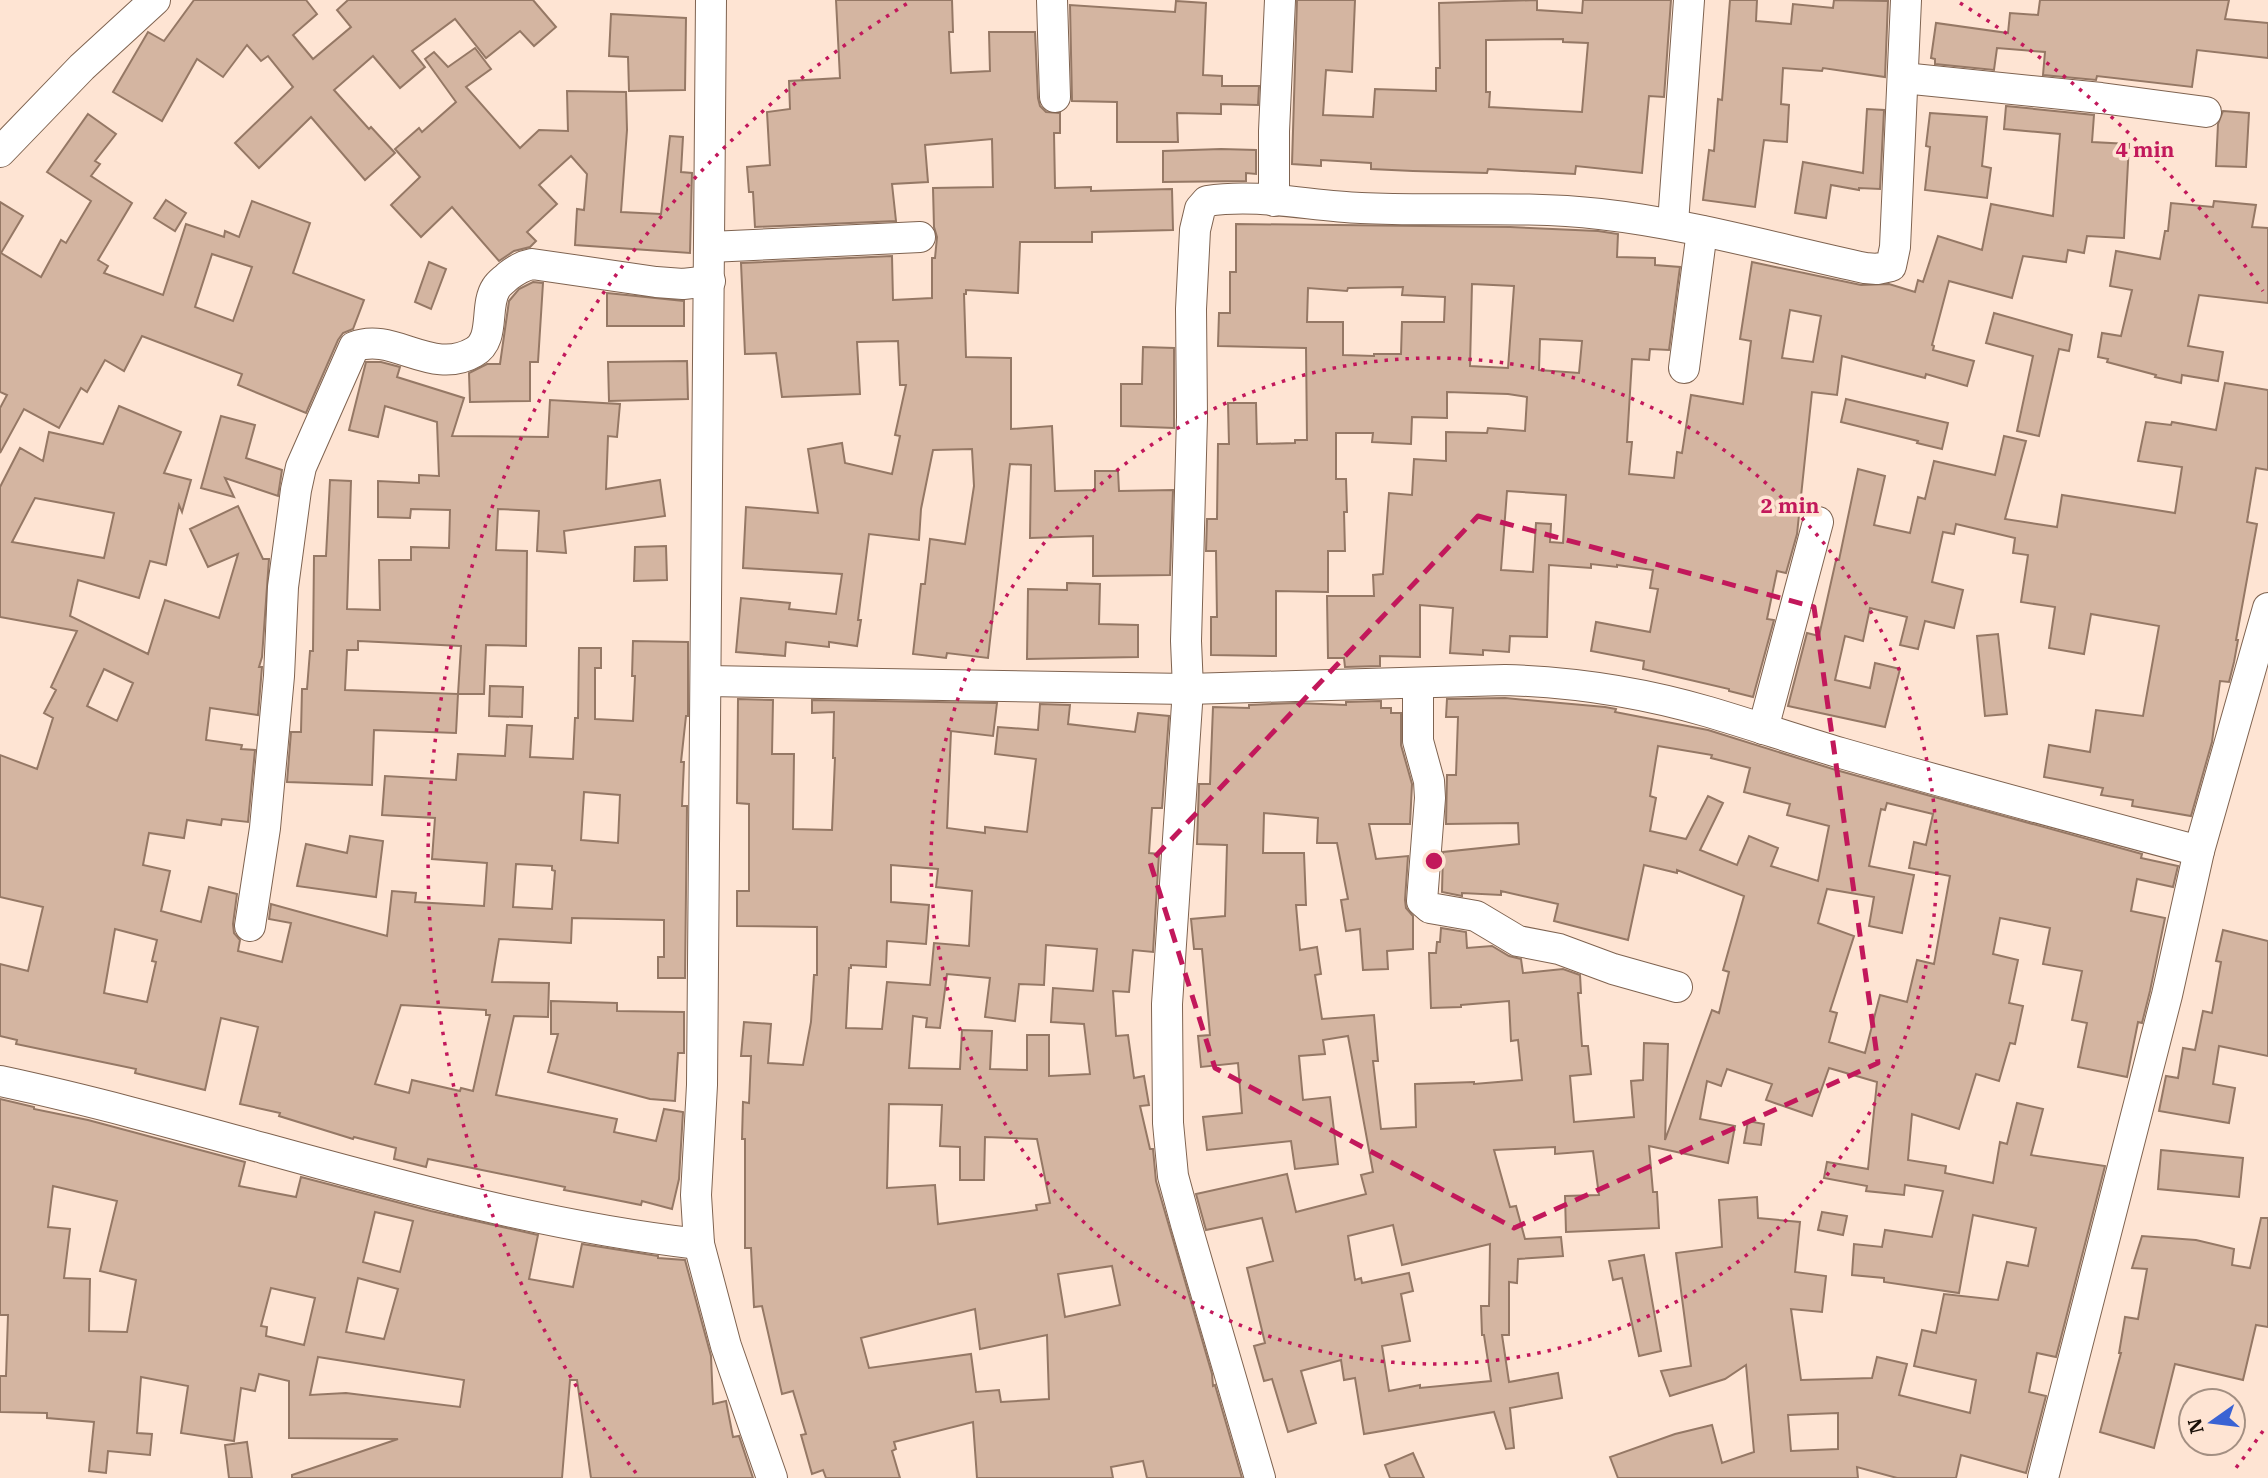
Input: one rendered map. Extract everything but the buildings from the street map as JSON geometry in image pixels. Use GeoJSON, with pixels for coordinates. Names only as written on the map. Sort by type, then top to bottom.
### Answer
{"type":"FeatureCollection","features":[{"type":"Feature","properties":{"kind":"street"},"geometry":{"type":"LineString","coordinates":[[0,152],[82,67],[155,0]]}},
{"type":"Feature","properties":{"kind":"street"},"geometry":{"type":"LineString","coordinates":[[711,0],[702,1085],[696,1195],[699,1244],[726,1346],[772,1478]]}},
{"type":"Feature","properties":{"kind":"street"},"geometry":{"type":"LineString","coordinates":[[1052,0],[1055,97]]}},
{"type":"Feature","properties":{"kind":"street"},"geometry":{"type":"LineString","coordinates":[[1274,201],[1280,0]]}},
{"type":"Feature","properties":{"kind":"street"},"geometry":{"type":"LineString","coordinates":[[1684,368],[1689,0]]}},
{"type":"Feature","properties":{"kind":"street"},"geometry":{"type":"LineString","coordinates":[[1260,1478],[1173,1176],[1168,1123],[1167,1004],[1188,690],[1186,627],[1192,417],[1191,309],[1195,230],[1200,209],[1207,201],[1221,199],[1361,208],[1520,209],[1597,214],[1687,227],[1866,268],[1891,266],[1895,247],[1906,0]]}},
{"type":"Feature","properties":{"kind":"street"},"geometry":{"type":"LineString","coordinates":[[1903,78],[2101,98],[2206,112]]}},
{"type":"Feature","properties":{"kind":"street"},"geometry":{"type":"LineString","coordinates":[[710,247],[920,237]]}},
{"type":"Feature","properties":{"kind":"street"},"geometry":{"type":"LineString","coordinates":[[250,926],[265,828],[279,676],[283,587],[296,490],[301,467],[354,347],[368,342],[438,360],[465,357],[477,351],[485,342],[495,289],[522,266],[532,264],[656,282],[683,284],[710,281]]}},
{"type":"Feature","properties":{"kind":"street"},"geometry":{"type":"LineString","coordinates":[[1763,729],[1818,522]]}},
{"type":"Feature","properties":{"kind":"street"},"geometry":{"type":"LineString","coordinates":[[2043,1478],[2167,995],[2199,851],[2268,608]]}},
{"type":"Feature","properties":{"kind":"street"},"geometry":{"type":"LineString","coordinates":[[707,681],[1188,690],[1536,681],[1636,696],[1707,711],[1985,795],[2199,851]]}},
{"type":"Feature","properties":{"kind":"street"},"geometry":{"type":"LineString","coordinates":[[1418,683],[1418,741],[1429,781],[1430,798],[1422,901],[1425,905],[1476,916],[1518,941],[1559,950],[1613,970],[1677,987]]}},
{"type":"Feature","properties":{"kind":"street"},"geometry":{"type":"LineString","coordinates":[[0,1081],[181,1125],[414,1189],[539,1217],[699,1244]]}},
{"type":"Feature","properties":{"kind":"highlighted area"},"geometry":{"type":"Polygon","coordinates":[[[1478,516],[1814,607],[1878,1063],[1514,1228],[1215,1068],[1150,862],[1478,516]]]}}]}
